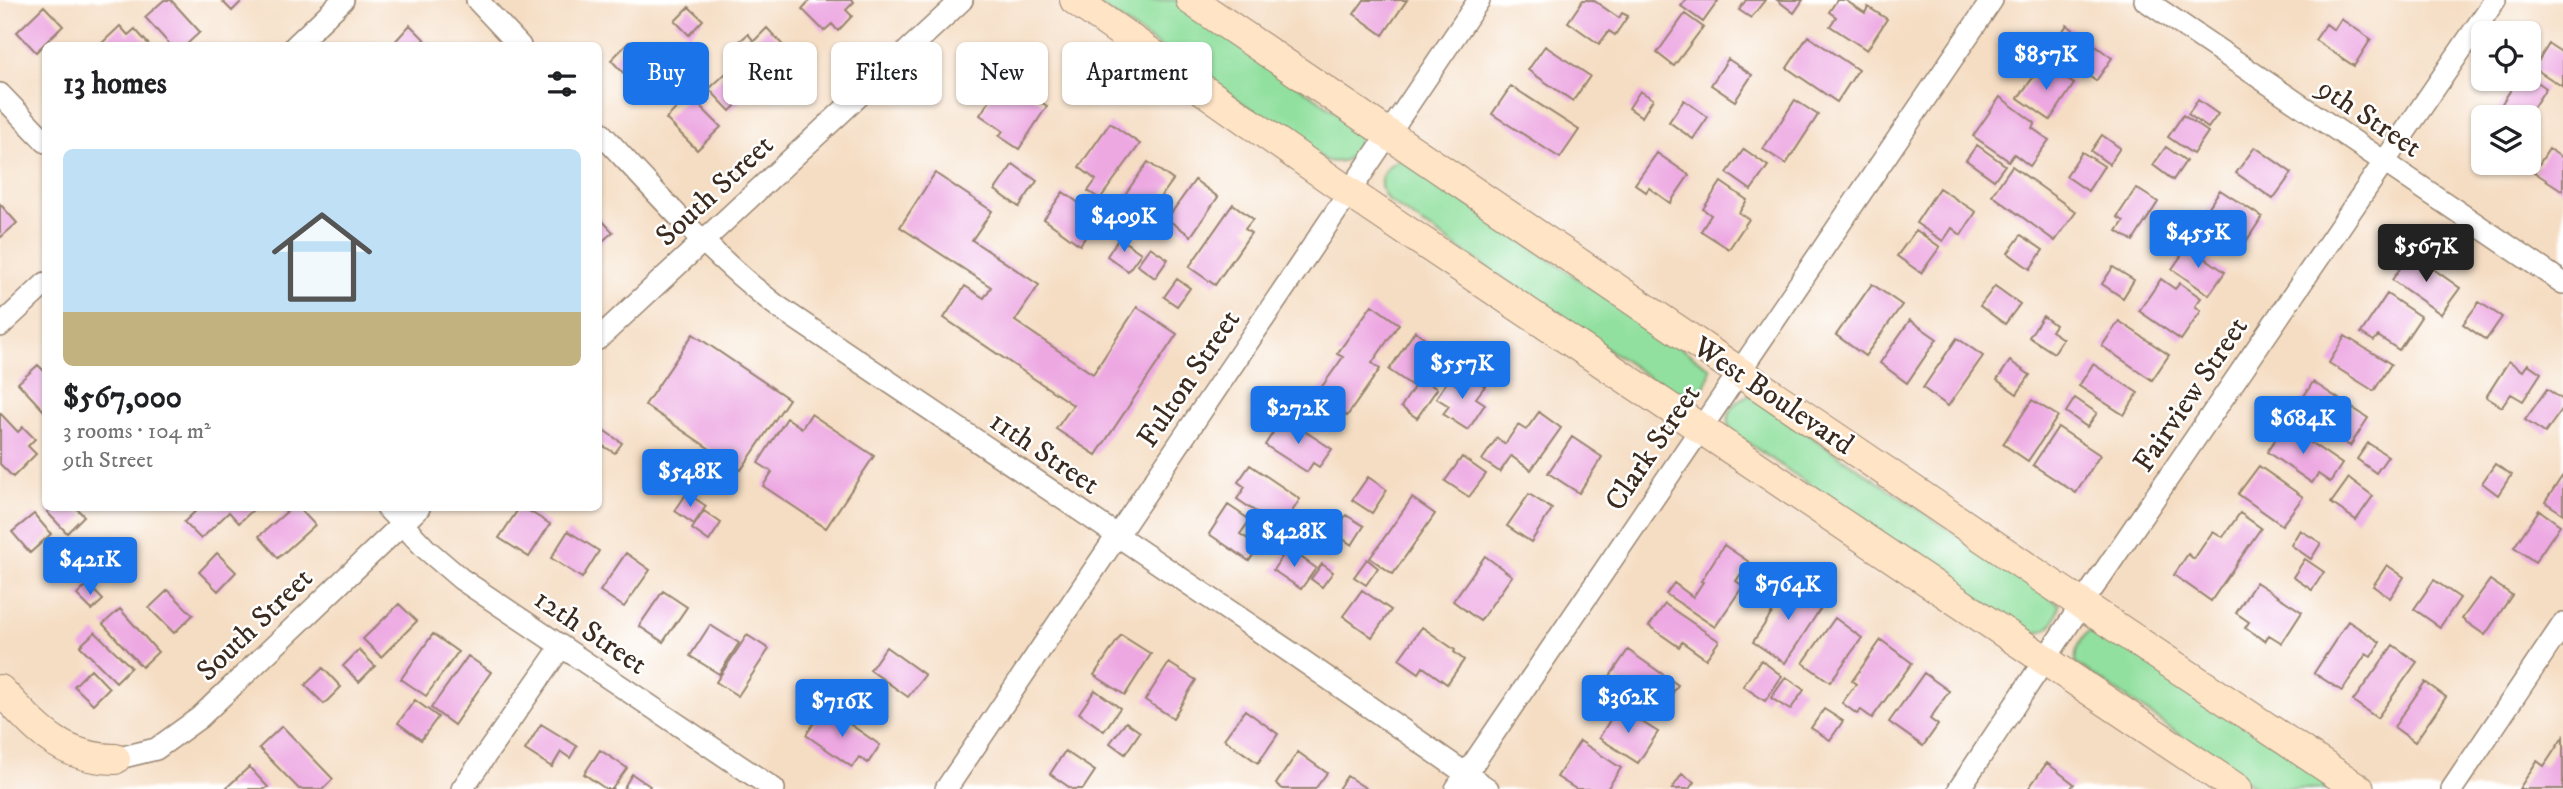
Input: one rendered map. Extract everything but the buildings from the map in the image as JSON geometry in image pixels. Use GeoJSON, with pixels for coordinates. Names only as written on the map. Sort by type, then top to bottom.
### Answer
{"type":"FeatureCollection","features":[{"type":"Feature","properties":{"kind":"street"},"geometry":{"type":"LineString","coordinates":[[299,42],[343,0]]}},
{"type":"Feature","properties":{"kind":"street"},"geometry":{"type":"LineString","coordinates":[[477,0],[516,42]]}},
{"type":"Feature","properties":{"kind":"street","name":"South Street"},"geometry":{"type":"LineString","coordinates":[[602,335],[962,0]]}},
{"type":"Feature","properties":{"kind":"street"},"geometry":{"type":"LineString","coordinates":[[1075,0],[1350,193],[2045,662],[2238,789]]}},
{"type":"Feature","properties":{"kind":"street","name":"West Boulevard"},"geometry":{"type":"LineString","coordinates":[[1191,0],[2359,789]]}},
{"type":"Feature","properties":{"kind":"street","name":"Fulton Street"},"geometry":{"type":"LineString","coordinates":[[946,789],[1479,0]]}},
{"type":"Feature","properties":{"kind":"street","name":"Clark Street"},"geometry":{"type":"LineString","coordinates":[[1461,782],[1992,0]]}},
{"type":"Feature","properties":{"kind":"street","name":"9th Street"},"geometry":{"type":"LineString","coordinates":[[2145,0],[2563,283]]}},
{"type":"Feature","properties":{"kind":"street","name":"Fairview Street"},"geometry":{"type":"LineString","coordinates":[[1959,789],[2082,604],[2495,0]]}},
{"type":"Feature","properties":{"kind":"street"},"geometry":{"type":"LineString","coordinates":[[0,94],[42,138]]}},
{"type":"Feature","properties":{"kind":"street","name":"11th Street"},"geometry":{"type":"LineString","coordinates":[[602,134],[702,241],[750,286],[777,306],[1116,536],[1461,782],[1488,789]]}},
{"type":"Feature","properties":{"kind":"street"},"geometry":{"type":"LineString","coordinates":[[0,326],[42,287]]}},
{"type":"Feature","properties":{"kind":"street","name":"12th Street"},"geometry":{"type":"LineString","coordinates":[[390,511],[426,549],[461,579],[774,789]]}},
{"type":"Feature","properties":{"kind":"street","name":"South Street"},"geometry":{"type":"LineString","coordinates":[[115,759],[156,749],[199,718],[416,511]]}},
{"type":"Feature","properties":{"kind":"street"},"geometry":{"type":"LineString","coordinates":[[2452,789],[2563,624]]}},
{"type":"Feature","properties":{"kind":"street"},"geometry":{"type":"LineString","coordinates":[[462,789],[561,648]]}},
{"type":"Feature","properties":{"kind":"street"},"geometry":{"type":"LineString","coordinates":[[0,690],[36,728],[58,745],[81,756],[115,759]]}},
{"type":"Feature","properties":{"kind":"green space"},"geometry":{"type":"Polygon","coordinates":[[[1092,0],[1175,0],[1356,126],[1359,134],[1358,148],[1349,158],[1336,162],[1327,161],[1212,82],[1212,42],[1153,42],[1092,0]]]}},
{"type":"Feature","properties":{"kind":"green space"},"geometry":{"type":"Polygon","coordinates":[[[1401,159],[1710,368],[1708,380],[1702,390],[1692,396],[1680,398],[1389,201],[1382,189],[1382,177],[1389,166],[1401,159]]]}},
{"type":"Feature","properties":{"kind":"green space"},"geometry":{"type":"Polygon","coordinates":[[[1749,395],[2059,604],[2054,622],[2041,632],[2028,633],[1732,432],[1729,426],[1731,410],[1738,401],[1749,395]]]}},
{"type":"Feature","properties":{"kind":"green space"},"geometry":{"type":"Polygon","coordinates":[[[2099,628],[2343,789],[2258,789],[2076,663],[2076,651],[2080,641],[2099,628]]]}}]}
